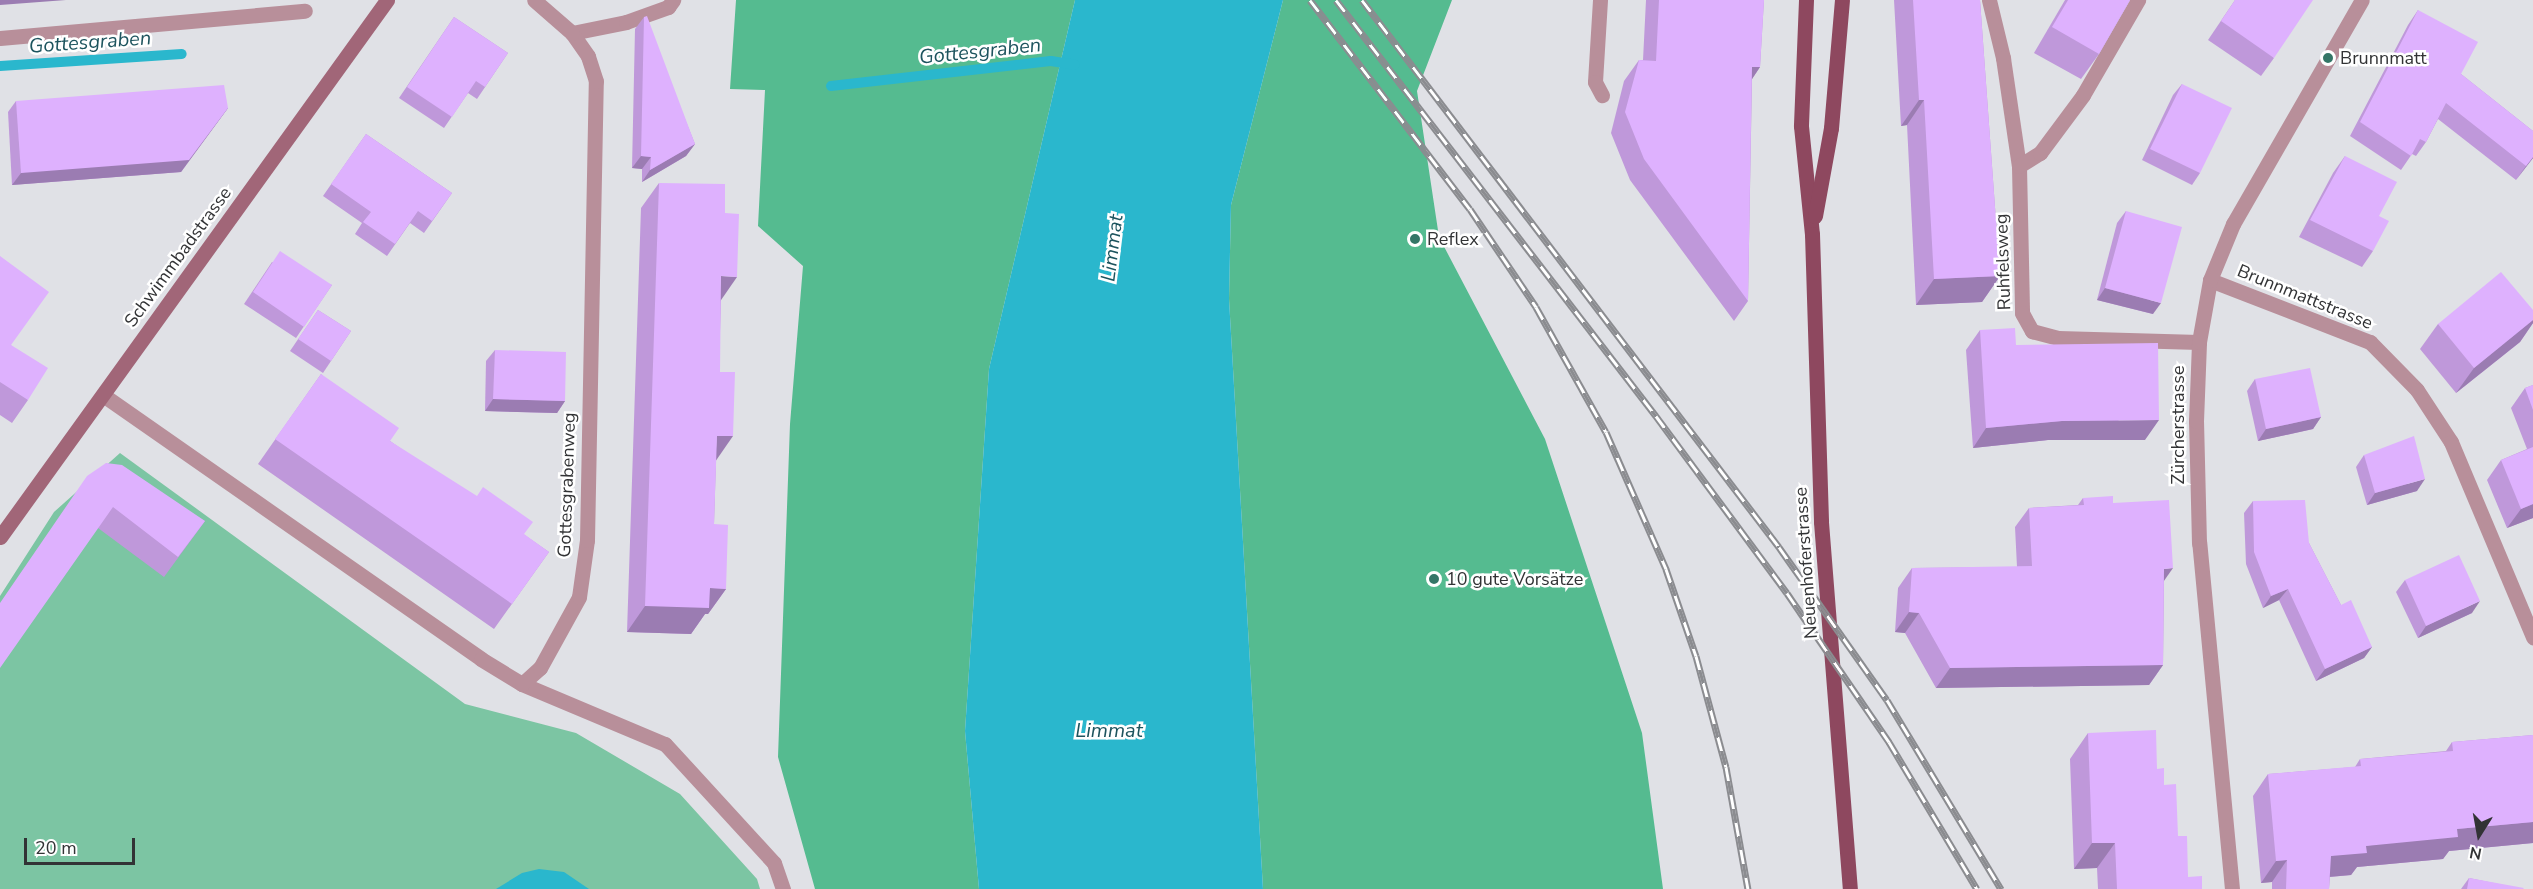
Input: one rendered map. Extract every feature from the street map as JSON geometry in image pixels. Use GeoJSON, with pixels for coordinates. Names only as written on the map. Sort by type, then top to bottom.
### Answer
{"type":"FeatureCollection","features":[{"type":"Feature","properties":{"kind":"main road","name":"Schwimmbadstrasse"},"geometry":{"type":"LineString","coordinates":[[0,537],[387,0]]}},
{"type":"Feature","properties":{"kind":"main road","name":"Neuenhoferstrasse"},"geometry":{"type":"LineString","coordinates":[[1806,0],[1801,126],[1812,234],[1821,522],[1850,889]]}},
{"type":"Feature","properties":{"kind":"main road","name":"Neuenhoferstrasse"},"geometry":{"type":"LineString","coordinates":[[1812,234],[1831,128],[1842,0]]}},
{"type":"Feature","properties":{"kind":"street","name":"Gottesgrabenweg"},"geometry":{"type":"LineString","coordinates":[[522,684],[540,668],[579,597],[587,540],[596,81],[588,56],[572,33],[534,0]]}},
{"type":"Feature","properties":{"kind":"street"},"geometry":{"type":"LineString","coordinates":[[572,33],[626,22],[668,7],[673,0]]}},
{"type":"Feature","properties":{"kind":"street"},"geometry":{"type":"LineString","coordinates":[[1600,0],[1595,82],[1602,95]]}},
{"type":"Feature","properties":{"kind":"street","name":"Ruhfelsweg"},"geometry":{"type":"LineString","coordinates":[[1989,0],[2003,58],[2019,166],[2022,313],[2031,331],[2058,338],[2199,342]]}},
{"type":"Feature","properties":{"kind":"street"},"geometry":{"type":"LineString","coordinates":[[2019,166],[2040,153],[2083,95],[2138,0]]}},
{"type":"Feature","properties":{"kind":"street","name":"Zürcherstrasse"},"geometry":{"type":"LineString","coordinates":[[2232,889],[2199,543],[2196,421],[2199,342],[2210,280],[2237,216],[2362,0]]}},
{"type":"Feature","properties":{"kind":"street"},"geometry":{"type":"LineString","coordinates":[[0,38],[305,11]]}},
{"type":"Feature","properties":{"kind":"street","name":"Brunnmattstrasse"},"geometry":{"type":"LineString","coordinates":[[2210,280],[2370,342],[2417,390],[2451,442],[2533,637]]}},
{"type":"Feature","properties":{"kind":"street"},"geometry":{"type":"LineString","coordinates":[[103,395],[293,530],[522,684],[665,744],[774,863],[783,889]]}},
{"type":"Feature","properties":{"kind":"green space"},"geometry":{"type":"Polygon","coordinates":[[[736,0],[1075,0],[989,369],[965,731],[979,889],[815,889],[778,757],[790,424],[803,266],[758,226],[765,90],[730,89],[736,0]]]}},
{"type":"Feature","properties":{"kind":"green space"},"geometry":{"type":"Polygon","coordinates":[[[1283,0],[1452,0],[1417,91],[1439,237],[1545,439],[1642,733],[1663,889],[1263,889],[1229,299],[1231,205],[1283,0]]]}},
{"type":"Feature","properties":{"kind":"green space"},"geometry":{"type":"Polygon","coordinates":[[[120,453],[465,704],[576,733],[680,794],[757,879],[760,889],[0,889],[0,596],[54,512],[120,453]]]}},
{"type":"Feature","properties":{"kind":"water","name":"Limmat"},"geometry":{"type":"Polygon","coordinates":[[[1075,0],[1283,0],[1231,205],[1229,299],[1263,889],[979,889],[965,731],[989,369],[1075,0]]]}},
{"type":"Feature","properties":{"kind":"water"},"geometry":{"type":"Polygon","coordinates":[[[539,869],[564,872],[589,889],[496,889],[522,873],[539,869]]]}},
{"type":"Feature","properties":{"kind":"building"},"geometry":{"type":"Polygon","coordinates":[[[1659,0],[1764,0],[1760,67],[1752,67],[1748,301],[1644,159],[1625,112],[1639,60],[1656,61],[1659,0]]]}},
{"type":"Feature","properties":{"kind":"building"},"geometry":{"type":"Polygon","coordinates":[[[1913,0],[1980,0],[2000,276],[1934,279],[1924,100],[1919,100],[1913,0]]]}},
{"type":"Feature","properties":{"kind":"building"},"geometry":{"type":"Polygon","coordinates":[[[2068,0],[2130,0],[2099,54],[2052,27],[2068,0]]]}},
{"type":"Feature","properties":{"kind":"building"},"geometry":{"type":"Polygon","coordinates":[[[2235,0],[2313,0],[2274,58],[2221,21],[2235,0]]]}},
{"type":"Feature","properties":{"kind":"building"},"geometry":{"type":"Polygon","coordinates":[[[2418,10],[2478,42],[2461,74],[2533,131],[2533,157],[2526,166],[2446,103],[2426,142],[2420,139],[2411,156],[2360,122],[2418,10]]]}},
{"type":"Feature","properties":{"kind":"building"},"geometry":{"type":"Polygon","coordinates":[[[647,16],[695,144],[650,170],[651,157],[641,156],[644,17],[647,16]]]}},
{"type":"Feature","properties":{"kind":"building"},"geometry":{"type":"Polygon","coordinates":[[[454,17],[508,53],[485,87],[476,81],[452,117],[407,87],[454,17]]]}},
{"type":"Feature","properties":{"kind":"building"},"geometry":{"type":"Polygon","coordinates":[[[2182,84],[2232,108],[2200,173],[2150,149],[2182,84]]]}},
{"type":"Feature","properties":{"kind":"building"},"geometry":{"type":"Polygon","coordinates":[[[224,85],[228,108],[189,160],[21,173],[16,101],[224,85]]]}},
{"type":"Feature","properties":{"kind":"building"},"geometry":{"type":"Polygon","coordinates":[[[366,134],[452,193],[432,221],[418,211],[395,244],[363,222],[371,212],[331,184],[366,134]]]}},
{"type":"Feature","properties":{"kind":"building"},"geometry":{"type":"Polygon","coordinates":[[[2345,156],[2397,182],[2379,216],[2389,221],[2373,251],[2310,220],[2345,156]]]}},
{"type":"Feature","properties":{"kind":"building"},"geometry":{"type":"Polygon","coordinates":[[[659,183],[725,184],[725,213],[739,214],[737,277],[721,276],[720,372],[735,372],[733,436],[717,436],[714,524],[728,525],[726,589],[710,588],[709,608],[645,606],[659,183]]]}},
{"type":"Feature","properties":{"kind":"building"},"geometry":{"type":"Polygon","coordinates":[[[2126,211],[2182,227],[2161,303],[2105,288],[2126,211]]]}},
{"type":"Feature","properties":{"kind":"building"},"geometry":{"type":"Polygon","coordinates":[[[280,251],[332,285],[304,327],[253,292],[280,251]]]}},
{"type":"Feature","properties":{"kind":"building"},"geometry":{"type":"Polygon","coordinates":[[[0,256],[49,292],[11,345],[48,368],[28,400],[0,382],[0,256]]]}},
{"type":"Feature","properties":{"kind":"building"},"geometry":{"type":"Polygon","coordinates":[[[2501,272],[2533,310],[2533,320],[2474,368],[2438,324],[2501,272]]]}},
{"type":"Feature","properties":{"kind":"building"},"geometry":{"type":"Polygon","coordinates":[[[318,310],[351,331],[331,361],[298,339],[318,310]]]}},
{"type":"Feature","properties":{"kind":"building"},"geometry":{"type":"Polygon","coordinates":[[[2015,328],[2016,345],[2158,343],[2159,420],[2062,421],[1986,428],[1980,330],[2015,328]]]}},
{"type":"Feature","properties":{"kind":"building"},"geometry":{"type":"Polygon","coordinates":[[[495,350],[566,352],[565,401],[493,399],[495,350]]]}},
{"type":"Feature","properties":{"kind":"building"},"geometry":{"type":"Polygon","coordinates":[[[2310,368],[2321,417],[2266,429],[2255,379],[2310,368]]]}},
{"type":"Feature","properties":{"kind":"building"},"geometry":{"type":"Polygon","coordinates":[[[321,374],[399,428],[390,441],[477,496],[483,487],[533,522],[524,534],[549,552],[512,604],[275,439],[321,374]]]}},
{"type":"Feature","properties":{"kind":"building"},"geometry":{"type":"Polygon","coordinates":[[[2533,385],[2533,410],[2525,388],[2533,385]]]}},
{"type":"Feature","properties":{"kind":"building"},"geometry":{"type":"Polygon","coordinates":[[[2414,436],[2425,479],[2375,493],[2364,455],[2414,436]]]}},
{"type":"Feature","properties":{"kind":"building"},"geometry":{"type":"Polygon","coordinates":[[[2533,447],[2533,504],[2521,509],[2501,460],[2533,447]]]}},
{"type":"Feature","properties":{"kind":"building"},"geometry":{"type":"Polygon","coordinates":[[[106,463],[122,465],[205,521],[178,557],[113,507],[0,668],[0,603],[87,476],[106,463]]]}},
{"type":"Feature","properties":{"kind":"building"},"geometry":{"type":"Polygon","coordinates":[[[2113,496],[2113,503],[2169,500],[2173,568],[2164,569],[2163,665],[1950,668],[1919,613],[1909,612],[1912,568],[2032,566],[2029,508],[2084,505],[2083,498],[2113,496]]]}},
{"type":"Feature","properties":{"kind":"building"},"geometry":{"type":"Polygon","coordinates":[[[2305,500],[2309,543],[2341,605],[2351,600],[2372,647],[2325,669],[2288,589],[2271,596],[2254,552],[2253,501],[2305,500]]]}},
{"type":"Feature","properties":{"kind":"building"},"geometry":{"type":"Polygon","coordinates":[[[2459,555],[2480,601],[2426,626],[2405,580],[2459,555]]]}},
{"type":"Feature","properties":{"kind":"building"},"geometry":{"type":"Polygon","coordinates":[[[2156,730],[2157,769],[2164,768],[2164,785],[2176,784],[2178,836],[2187,836],[2188,877],[2202,876],[2202,889],[2117,889],[2115,843],[2092,843],[2088,733],[2156,730]]]}},
{"type":"Feature","properties":{"kind":"building"},"geometry":{"type":"Polygon","coordinates":[[[2533,735],[2533,822],[2457,829],[2458,837],[2366,846],[2367,853],[2331,856],[2329,889],[2286,889],[2287,860],[2276,861],[2268,774],[2361,766],[2360,759],[2453,751],[2452,742],[2533,735]]]}},
{"type":"Feature","properties":{"kind":"building"},"geometry":{"type":"Polygon","coordinates":[[[2469,878],[2524,888],[2467,889],[2469,878]]]}},
{"type":"Feature","properties":{"kind":"waterway","name":"Gottesgraben"},"geometry":{"type":"LineString","coordinates":[[0,66],[182,54]]}},
{"type":"Feature","properties":{"kind":"waterway","name":"Gottesgraben"},"geometry":{"type":"LineString","coordinates":[[831,86],[1051,61],[1075,65]]}},
{"type":"Feature","properties":{"kind":"railway"},"geometry":{"type":"LineString","coordinates":[[1310,0],[1470,209],[1536,307],[1606,432],[1666,569],[1696,656],[1726,767],[1748,889]]}},
{"type":"Feature","properties":{"kind":"railway"},"geometry":{"type":"LineString","coordinates":[[1336,0],[1656,416],[1787,593],[1889,742],[1977,889]]}},
{"type":"Feature","properties":{"kind":"railway"},"geometry":{"type":"LineString","coordinates":[[1362,0],[1779,547],[1887,700],[2001,889]]}},
{"type":"Feature","properties":{"kind":"place","name":"Brunnmatt"},"geometry":{"type":"Point","coordinates":[2328,58]}},
{"type":"Feature","properties":{"kind":"place","name":"Reflex"},"geometry":{"type":"Point","coordinates":[1415,239]}},
{"type":"Feature","properties":{"kind":"place","name":"10 gute Vorsätze"},"geometry":{"type":"Point","coordinates":[1434,579]}}]}
